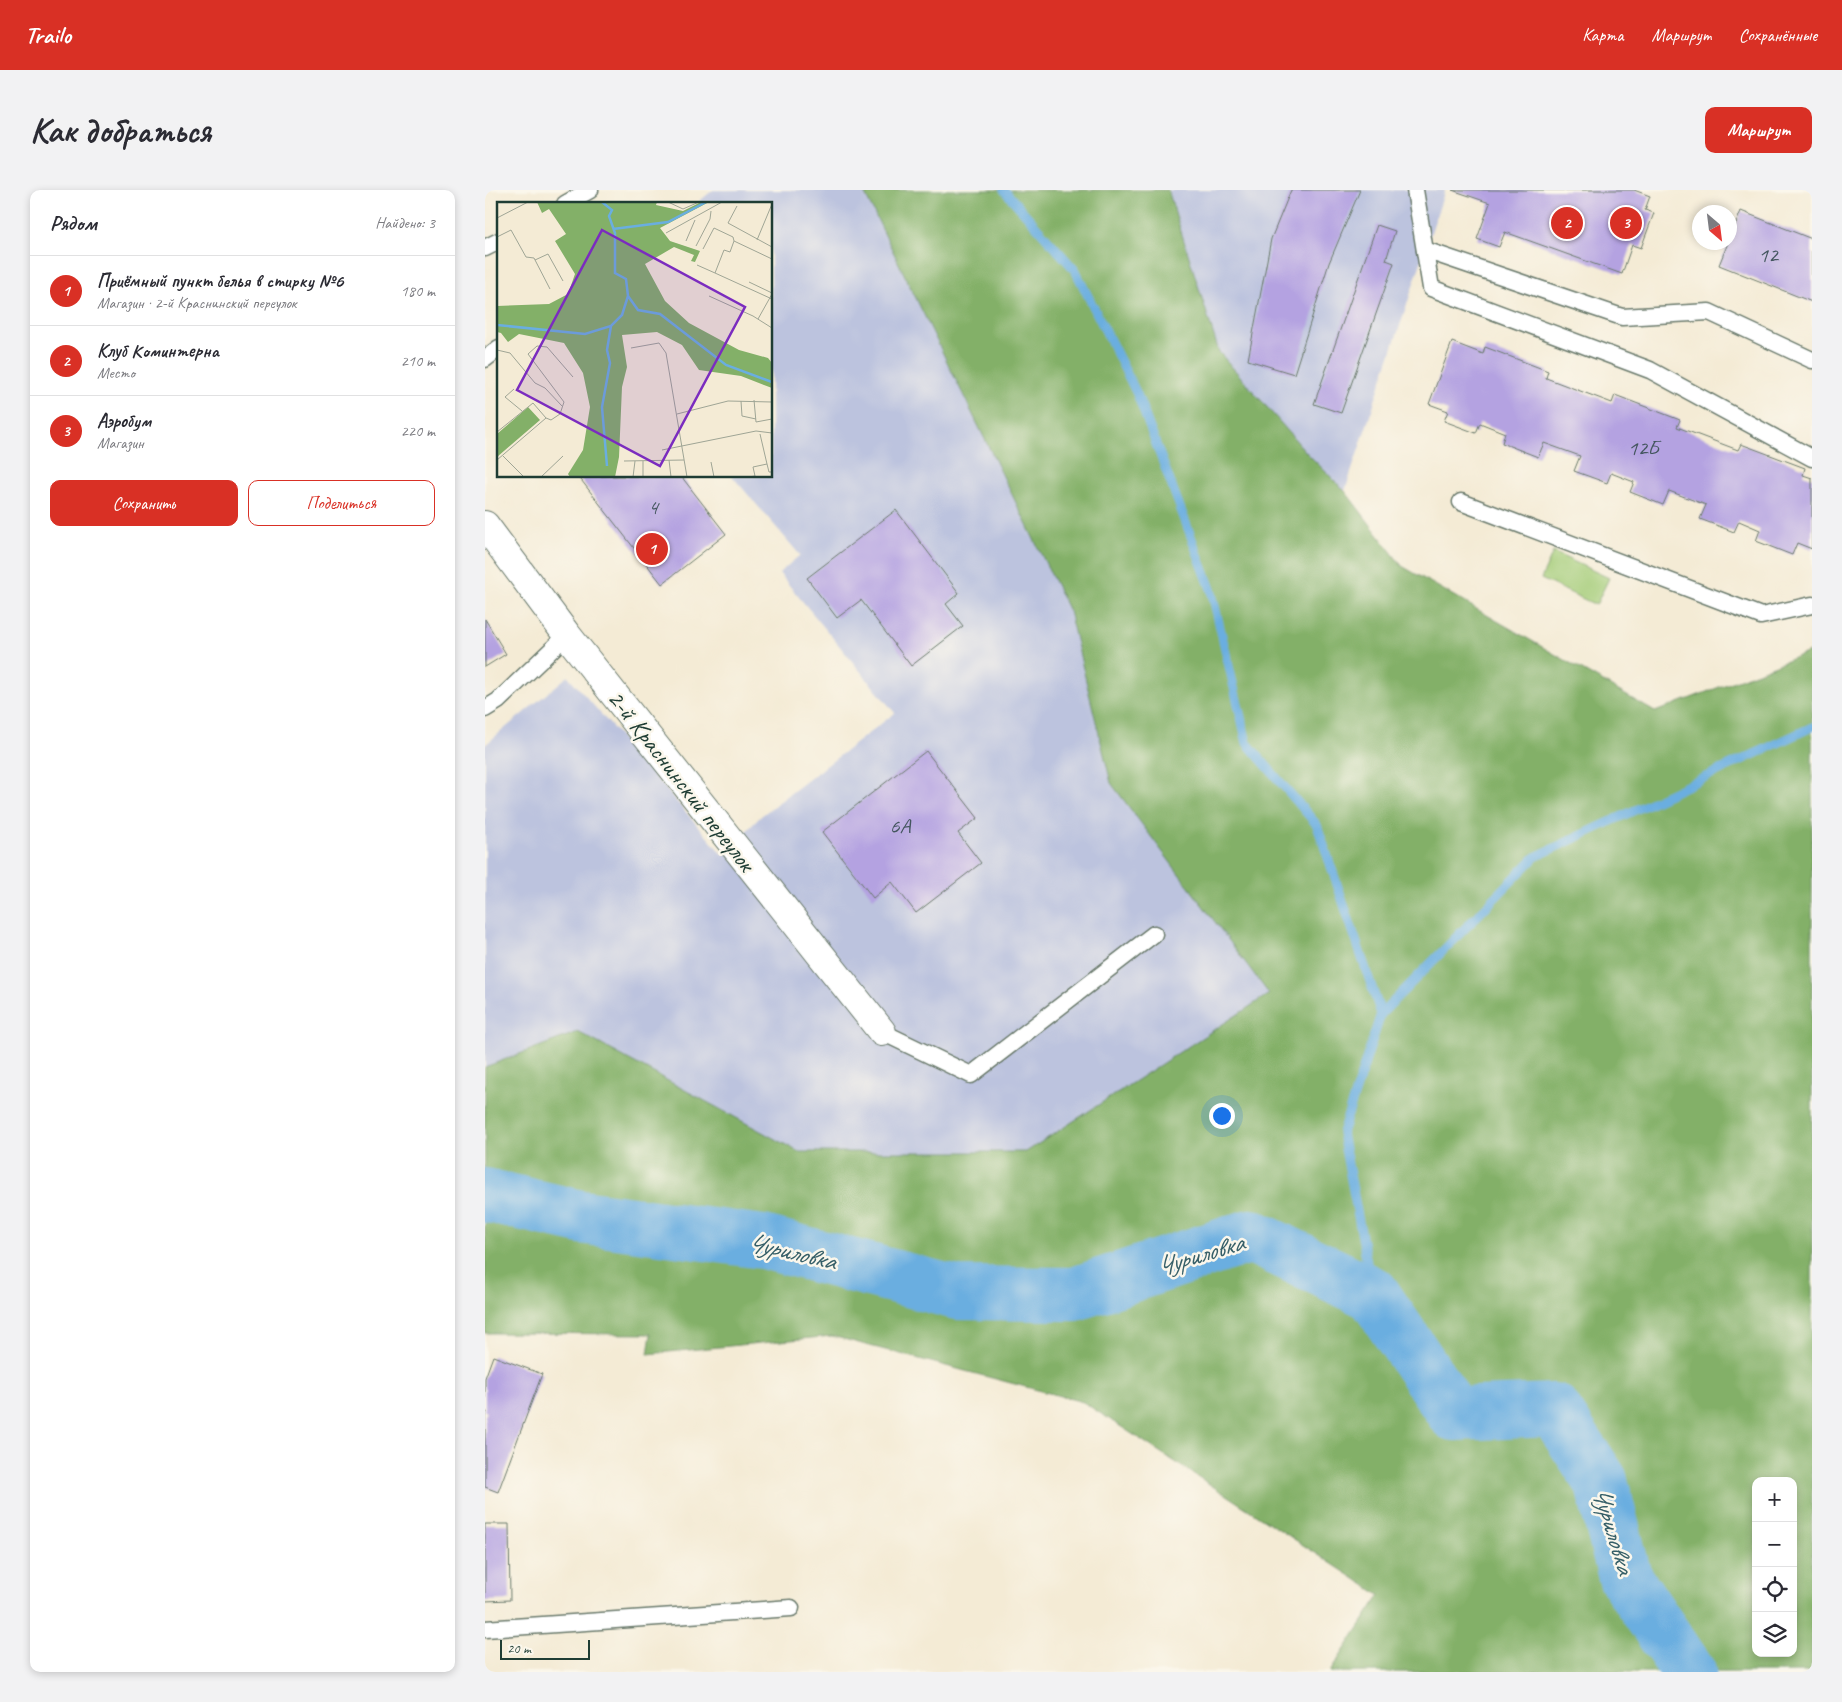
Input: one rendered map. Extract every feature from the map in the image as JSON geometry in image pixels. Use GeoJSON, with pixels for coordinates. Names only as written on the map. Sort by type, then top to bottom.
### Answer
{"type":"FeatureCollection","features":[{"type":"Feature","properties":{"kind":"street","name":"2-й Краснинский переулок"},"geometry":{"type":"LineString","coordinates":[[485,525],[567,635],[882,1032]]}},
{"type":"Feature","properties":{"kind":"lane"},"geometry":{"type":"LineString","coordinates":[[569,202],[590,190]]}},
{"type":"Feature","properties":{"kind":"lane"},"geometry":{"type":"LineString","coordinates":[[1415,190],[1431,288],[1650,370],[1812,458]]}},
{"type":"Feature","properties":{"kind":"lane"},"geometry":{"type":"LineString","coordinates":[[485,248],[497,242]]}},
{"type":"Feature","properties":{"kind":"lane"},"geometry":{"type":"LineString","coordinates":[[1425,250],[1622,317],[1709,312],[1812,360]]}},
{"type":"Feature","properties":{"kind":"lane"},"geometry":{"type":"LineString","coordinates":[[485,359],[497,350]]}},
{"type":"Feature","properties":{"kind":"lane"},"geometry":{"type":"LineString","coordinates":[[1461,502],[1761,616],[1812,605]]}},
{"type":"Feature","properties":{"kind":"lane"},"geometry":{"type":"LineString","coordinates":[[485,709],[498,701],[567,635]]}},
{"type":"Feature","properties":{"kind":"lane"},"geometry":{"type":"LineString","coordinates":[[882,1032],[971,1075],[1154,934]]}},
{"type":"Feature","properties":{"kind":"lane"},"geometry":{"type":"LineString","coordinates":[[485,1629],[791,1608]]}},
{"type":"Feature","properties":{"kind":"shaded area"},"geometry":{"type":"Polygon","coordinates":[[[713,190],[863,190],[1069,611],[1111,783],[1270,994],[1026,1152],[799,1152],[578,1032],[485,1067],[485,745],[568,676],[723,855],[761,816],[895,713],[779,573],[800,555],[734,478],[773,478],[773,202],[698,202],[713,190]]]}},
{"type":"Feature","properties":{"kind":"shaded area"},"geometry":{"type":"Polygon","coordinates":[[[1168,190],[1445,190],[1345,491],[1306,452],[1219,352],[1168,190]]]}},
{"type":"Feature","properties":{"kind":"green space"},"geometry":{"type":"Polygon","coordinates":[[[863,190],[1168,190],[1219,352],[1306,452],[1345,491],[1402,566],[1655,712],[1812,651],[1812,1672],[1330,1672],[1380,1595],[1083,1402],[832,1336],[648,1354],[651,1334],[485,1333],[485,1067],[578,1032],[799,1152],[1026,1152],[1269,994],[1111,783],[1069,611],[863,190]]]}},
{"type":"Feature","properties":{"kind":"green space"},"geometry":{"type":"Polygon","coordinates":[[[1553,552],[1609,578],[1596,605],[1541,579],[1553,552]]]}},
{"type":"Feature","properties":{"kind":"building"},"geometry":{"type":"Polygon","coordinates":[[[1291,190],[1360,190],[1329,263],[1294,374],[1248,360],[1271,239],[1291,190]]]}},
{"type":"Feature","properties":{"kind":"building"},"geometry":{"type":"Polygon","coordinates":[[[1452,190],[1634,190],[1650,196],[1645,210],[1654,213],[1641,248],[1632,245],[1622,274],[1505,232],[1499,247],[1477,239],[1490,203],[1452,190]]]}},
{"type":"Feature","properties":{"kind":"building"},"geometry":{"type":"Polygon","coordinates":[[[1741,211],[1812,239],[1812,302],[1719,265],[1725,250],[1737,250],[1737,221],[1741,211]]]}},
{"type":"Feature","properties":{"kind":"building"},"geometry":{"type":"Polygon","coordinates":[[[1377,225],[1395,231],[1386,260],[1394,263],[1341,413],[1314,404],[1377,225]]]}},
{"type":"Feature","properties":{"kind":"building"},"geometry":{"type":"Polygon","coordinates":[[[1452,342],[1483,354],[1485,347],[1548,371],[1546,378],[1612,403],[1615,395],[1680,420],[1677,427],[1738,450],[1741,444],[1805,468],[1803,475],[1812,478],[1812,549],[1797,543],[1792,555],[1756,541],[1760,530],[1739,521],[1734,532],[1700,519],[1706,505],[1669,491],[1663,505],[1630,492],[1634,482],[1611,473],[1607,483],[1574,471],[1580,456],[1544,443],[1538,457],[1502,443],[1505,433],[1480,423],[1476,433],[1444,421],[1448,411],[1429,404],[1452,342]]]}},
{"type":"Feature","properties":{"kind":"building"},"geometry":{"type":"Polygon","coordinates":[[[580,478],[683,478],[726,534],[662,584],[580,478]]]}},
{"type":"Feature","properties":{"kind":"building"},"geometry":{"type":"Polygon","coordinates":[[[896,510],[959,593],[946,604],[963,626],[911,666],[861,600],[837,618],[807,578],[896,510]]]}},
{"type":"Feature","properties":{"kind":"building"},"geometry":{"type":"Polygon","coordinates":[[[485,619],[506,654],[485,667],[485,619]]]}},
{"type":"Feature","properties":{"kind":"building"},"geometry":{"type":"Polygon","coordinates":[[[926,751],[978,818],[958,833],[981,863],[916,913],[892,882],[873,898],[822,832],[926,751]]]}},
{"type":"Feature","properties":{"kind":"building"},"geometry":{"type":"Polygon","coordinates":[[[493,1356],[542,1374],[498,1492],[485,1487],[485,1416],[487,1412],[485,1411],[485,1378],[493,1356]]]}},
{"type":"Feature","properties":{"kind":"building"},"geometry":{"type":"Polygon","coordinates":[[[485,1524],[509,1524],[510,1600],[485,1601],[485,1524]]]}},
{"type":"Feature","properties":{"kind":"waterway"},"geometry":{"type":"LineString","coordinates":[[1004,190],[1075,270],[1137,394],[1211,589],[1247,743],[1317,825],[1381,1014]]}},
{"type":"Feature","properties":{"kind":"waterway"},"geometry":{"type":"LineString","coordinates":[[1373,1294],[1342,1133],[1381,1014],[1535,857],[1812,727]]}},
{"type":"Feature","properties":{"kind":"waterway","name":"Чуриловка"},"geometry":{"type":"LineString","coordinates":[[485,1195],[581,1217],[763,1242],[957,1293],[1074,1294],[1251,1236],[1373,1294],[1454,1414],[1554,1410],[1601,1481],[1625,1577],[1689,1672]]}},
{"type":"Feature","properties":{"kind":"place","name":"Клуб Коминтерна"},"geometry":{"type":"Point","coordinates":[1567,223]}},
{"type":"Feature","properties":{"kind":"place","name":"Аэробум"},"geometry":{"type":"Point","coordinates":[1626,223]}},
{"type":"Feature","properties":{"kind":"place","name":"Приёмный пункт белья в стирку №6"},"geometry":{"type":"Point","coordinates":[652,549]}}]}
